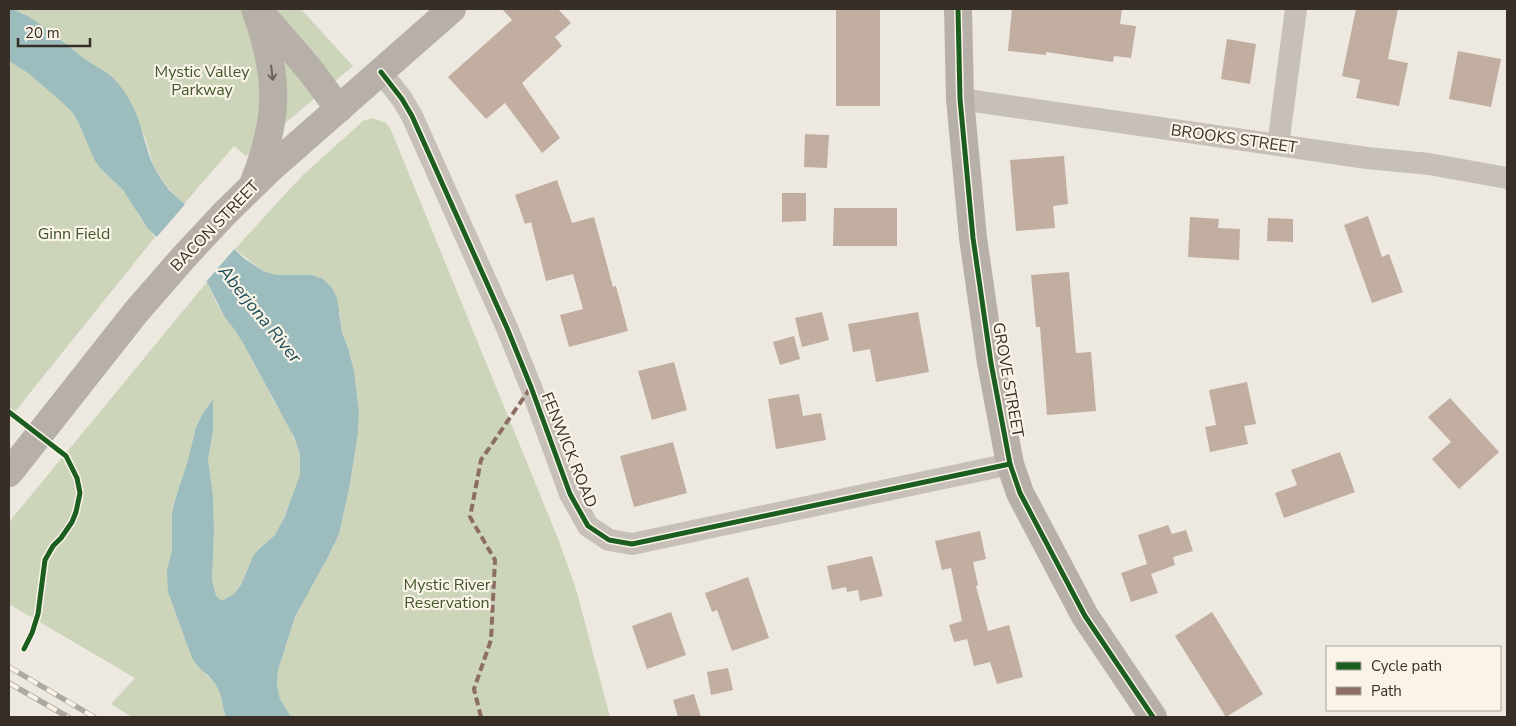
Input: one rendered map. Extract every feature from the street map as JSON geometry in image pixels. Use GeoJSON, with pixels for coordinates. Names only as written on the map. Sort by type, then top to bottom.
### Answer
{"type":"FeatureCollection","features":[{"type":"Feature","properties":{"kind":"main road"},"geometry":{"type":"LineString","coordinates":[[256,9],[310,70],[338,109]]}},
{"type":"Feature","properties":{"kind":"main road"},"geometry":{"type":"LineString","coordinates":[[252,186],[267,144],[274,94],[270,58],[256,9]]}},
{"type":"Feature","properties":{"kind":"main road","name":"BACON STREET"},"geometry":{"type":"LineString","coordinates":[[9,473],[168,274],[224,214],[252,186],[452,9]]}},
{"type":"Feature","properties":{"kind":"main road","name":"GROVE STREET"},"geometry":{"type":"LineString","coordinates":[[958,9],[960,99],[973,238],[991,363],[1010,464],[1020,493],[1085,616],[1153,717]]}},
{"type":"Feature","properties":{"kind":"street"},"geometry":{"type":"LineString","coordinates":[[1278,145],[1296,9]]}},
{"type":"Feature","properties":{"kind":"street","name":"FENWICK ROAD"},"geometry":{"type":"LineString","coordinates":[[380,72],[402,99],[412,116],[507,328],[531,387],[570,494],[588,526],[609,540],[632,544],[1010,464]]}},
{"type":"Feature","properties":{"kind":"street","name":"BROOKS STREET"},"geometry":{"type":"LineString","coordinates":[[960,99],[1367,158],[1428,164],[1507,178]]}},
{"type":"Feature","properties":{"kind":"green space","name":"Mystic Valley Parkway"},"geometry":{"type":"Polygon","coordinates":[[[12,9],[301,9],[353,66],[246,156],[234,146],[184,204],[169,189],[154,167],[144,135],[111,77],[23,13],[12,9]]]}},
{"type":"Feature","properties":{"kind":"green space","name":"Ginn Field"},"geometry":{"type":"Polygon","coordinates":[[[9,61],[28,73],[73,113],[101,169],[123,190],[140,218],[155,237],[9,419],[9,61]]]}},
{"type":"Feature","properties":{"kind":"green space","name":"Mystic River Reservation"},"geometry":{"type":"Polygon","coordinates":[[[372,118],[386,123],[391,130],[559,541],[576,589],[610,717],[291,717],[280,699],[277,686],[278,670],[295,617],[339,534],[349,489],[358,434],[359,412],[354,371],[342,332],[340,313],[311,275],[276,275],[263,271],[235,249],[301,177],[363,121],[372,118]]]}},
{"type":"Feature","properties":{"kind":"green space"},"geometry":{"type":"Polygon","coordinates":[[[207,282],[217,304],[244,345],[290,428],[300,455],[300,475],[275,535],[253,556],[241,585],[234,594],[223,600],[219,599],[212,580],[213,496],[208,459],[212,400],[196,427],[172,513],[173,538],[168,592],[192,658],[219,689],[226,717],[132,717],[111,704],[135,678],[9,604],[9,522],[207,282]]]}},
{"type":"Feature","properties":{"kind":"water","name":"Aberjona River"},"geometry":{"type":"Polygon","coordinates":[[[9,9],[17,11],[37,22],[115,80],[133,107],[154,167],[169,190],[245,259],[263,271],[276,275],[311,275],[323,279],[332,288],[337,298],[342,332],[354,371],[359,412],[358,434],[339,534],[295,617],[278,670],[277,686],[280,699],[291,717],[226,717],[217,686],[192,658],[168,592],[167,570],[172,550],[172,513],[175,500],[196,427],[213,399],[213,431],[208,459],[213,496],[212,580],[219,599],[223,600],[234,594],[241,585],[253,556],[275,535],[284,518],[300,475],[300,455],[294,437],[244,345],[225,318],[207,282],[148,229],[123,190],[95,161],[73,113],[28,73],[9,61],[9,9]]]}},
{"type":"Feature","properties":{"kind":"pier"},"geometry":{"type":"Polygon","coordinates":[[[187,202],[236,247],[205,283],[155,239],[187,202]]]}},
{"type":"Feature","properties":{"kind":"building"},"geometry":{"type":"Polygon","coordinates":[[[502,9],[558,9],[571,23],[555,37],[562,46],[522,83],[560,138],[542,153],[505,103],[486,119],[448,77],[512,20],[502,9]]]}},
{"type":"Feature","properties":{"kind":"building"},"geometry":{"type":"Polygon","coordinates":[[[836,9],[880,9],[880,106],[836,106],[836,9]]]}},
{"type":"Feature","properties":{"kind":"building"},"geometry":{"type":"Polygon","coordinates":[[[1012,9],[1122,9],[1120,24],[1136,26],[1131,58],[1114,56],[1113,62],[1046,52],[1046,55],[1008,51],[1012,9]]]}},
{"type":"Feature","properties":{"kind":"building"},"geometry":{"type":"Polygon","coordinates":[[[1356,9],[1398,9],[1388,59],[1408,63],[1399,106],[1356,98],[1360,80],[1342,76],[1356,9]]]}},
{"type":"Feature","properties":{"kind":"building"},"geometry":{"type":"Polygon","coordinates":[[[1227,39],[1256,44],[1250,84],[1221,79],[1227,39]]]}},
{"type":"Feature","properties":{"kind":"building"},"geometry":{"type":"Polygon","coordinates":[[[1458,51],[1501,59],[1491,107],[1449,99],[1458,51]]]}},
{"type":"Feature","properties":{"kind":"building"},"geometry":{"type":"Polygon","coordinates":[[[805,134],[829,135],[827,168],[804,167],[805,134]]]}},
{"type":"Feature","properties":{"kind":"building"},"geometry":{"type":"Polygon","coordinates":[[[1064,156],[1068,204],[1053,206],[1055,228],[1016,231],[1010,160],[1064,156]]]}},
{"type":"Feature","properties":{"kind":"building"},"geometry":{"type":"Polygon","coordinates":[[[557,180],[572,223],[594,217],[613,287],[616,286],[628,331],[569,347],[560,315],[583,309],[573,274],[546,281],[531,222],[525,224],[515,195],[557,180]]]}},
{"type":"Feature","properties":{"kind":"building"},"geometry":{"type":"Polygon","coordinates":[[[782,193],[806,193],[806,221],[782,222],[782,193]]]}},
{"type":"Feature","properties":{"kind":"building"},"geometry":{"type":"Polygon","coordinates":[[[834,208],[897,208],[897,246],[833,246],[834,208]]]}},
{"type":"Feature","properties":{"kind":"building"},"geometry":{"type":"Polygon","coordinates":[[[1368,216],[1382,257],[1389,254],[1403,292],[1372,303],[1344,225],[1368,216]]]}},
{"type":"Feature","properties":{"kind":"building"},"geometry":{"type":"Polygon","coordinates":[[[1190,217],[1219,219],[1218,228],[1240,229],[1239,260],[1188,257],[1190,217]]]}},
{"type":"Feature","properties":{"kind":"building"},"geometry":{"type":"Polygon","coordinates":[[[1268,218],[1293,219],[1293,242],[1267,241],[1268,218]]]}},
{"type":"Feature","properties":{"kind":"building"},"geometry":{"type":"Polygon","coordinates":[[[1069,272],[1076,353],[1091,352],[1096,411],[1047,415],[1040,327],[1036,327],[1031,275],[1069,272]]]}},
{"type":"Feature","properties":{"kind":"building"},"geometry":{"type":"Polygon","coordinates":[[[822,312],[829,340],[802,347],[795,318],[822,312]]]}},
{"type":"Feature","properties":{"kind":"building"},"geometry":{"type":"Polygon","coordinates":[[[918,312],[929,372],[876,382],[870,349],[853,352],[848,324],[918,312]]]}},
{"type":"Feature","properties":{"kind":"building"},"geometry":{"type":"Polygon","coordinates":[[[794,336],[800,359],[780,365],[773,342],[794,336]]]}},
{"type":"Feature","properties":{"kind":"building"},"geometry":{"type":"Polygon","coordinates":[[[674,362],[687,410],[652,420],[638,371],[674,362]]]}},
{"type":"Feature","properties":{"kind":"building"},"geometry":{"type":"Polygon","coordinates":[[[1247,382],[1256,424],[1244,426],[1248,444],[1210,452],[1205,427],[1216,425],[1209,390],[1247,382]]]}},
{"type":"Feature","properties":{"kind":"building"},"geometry":{"type":"Polygon","coordinates":[[[799,394],[803,416],[821,413],[826,440],[776,449],[768,399],[799,394]]]}},
{"type":"Feature","properties":{"kind":"building"},"geometry":{"type":"Polygon","coordinates":[[[1450,398],[1499,452],[1459,489],[1432,459],[1451,442],[1428,417],[1450,398]]]}},
{"type":"Feature","properties":{"kind":"building"},"geometry":{"type":"Polygon","coordinates":[[[673,442],[687,493],[634,507],[620,456],[673,442]]]}},
{"type":"Feature","properties":{"kind":"building"},"geometry":{"type":"Polygon","coordinates":[[[1340,452],[1355,492],[1284,518],[1275,493],[1297,485],[1291,470],[1340,452]]]}},
{"type":"Feature","properties":{"kind":"building"},"geometry":{"type":"Polygon","coordinates":[[[1168,525],[1172,534],[1186,530],[1193,551],[1173,557],[1175,565],[1151,574],[1158,593],[1131,602],[1121,573],[1147,564],[1138,535],[1168,525]]]}},
{"type":"Feature","properties":{"kind":"building"},"geometry":{"type":"Polygon","coordinates":[[[980,531],[986,559],[973,562],[978,585],[976,586],[988,631],[1009,625],[1023,677],[997,684],[990,662],[974,666],[967,639],[954,642],[949,625],[962,621],[951,568],[942,570],[935,541],[980,531]]]}},
{"type":"Feature","properties":{"kind":"building"},"geometry":{"type":"Polygon","coordinates":[[[872,556],[883,596],[860,601],[858,590],[847,592],[846,587],[832,590],[827,566],[872,556]]]}},
{"type":"Feature","properties":{"kind":"building"},"geometry":{"type":"Polygon","coordinates":[[[748,577],[769,638],[732,651],[717,610],[712,612],[705,593],[748,577]]]}},
{"type":"Feature","properties":{"kind":"building"},"geometry":{"type":"Polygon","coordinates":[[[671,612],[686,655],[647,669],[632,626],[671,612]]]}},
{"type":"Feature","properties":{"kind":"building"},"geometry":{"type":"Polygon","coordinates":[[[1212,612],[1263,694],[1226,717],[1175,636],[1212,612]]]}},
{"type":"Feature","properties":{"kind":"building"},"geometry":{"type":"Polygon","coordinates":[[[728,668],[733,690],[711,695],[707,672],[728,668]]]}},
{"type":"Feature","properties":{"kind":"building"},"geometry":{"type":"Polygon","coordinates":[[[694,694],[701,717],[678,717],[673,700],[694,694]]]}},
{"type":"Feature","properties":{"kind":"railway"},"geometry":{"type":"LineString","coordinates":[[9,667],[94,717]]}},
{"type":"Feature","properties":{"kind":"railway"},"geometry":{"type":"LineString","coordinates":[[9,683],[68,717]]}},
{"type":"Feature","properties":{"kind":"marked path"},"geometry":{"type":"LineString","coordinates":[[481,717],[474,689],[491,640],[495,560],[470,517],[481,460],[531,387]]}},
{"type":"Feature","properties":{"kind":"cycle path"},"geometry":{"type":"LineString","coordinates":[[958,9],[960,99],[973,238],[991,363],[1010,464],[1020,493],[1085,616],[1153,717]]}},
{"type":"Feature","properties":{"kind":"cycle path"},"geometry":{"type":"LineString","coordinates":[[381,72],[402,99],[412,116],[507,328],[531,387],[570,494],[588,526],[609,540],[632,544],[1010,464]]}},
{"type":"Feature","properties":{"kind":"cycle path"},"geometry":{"type":"LineString","coordinates":[[9,412],[66,456],[77,478],[80,493],[72,522],[53,546],[45,560],[38,614],[24,649]]}}]}
